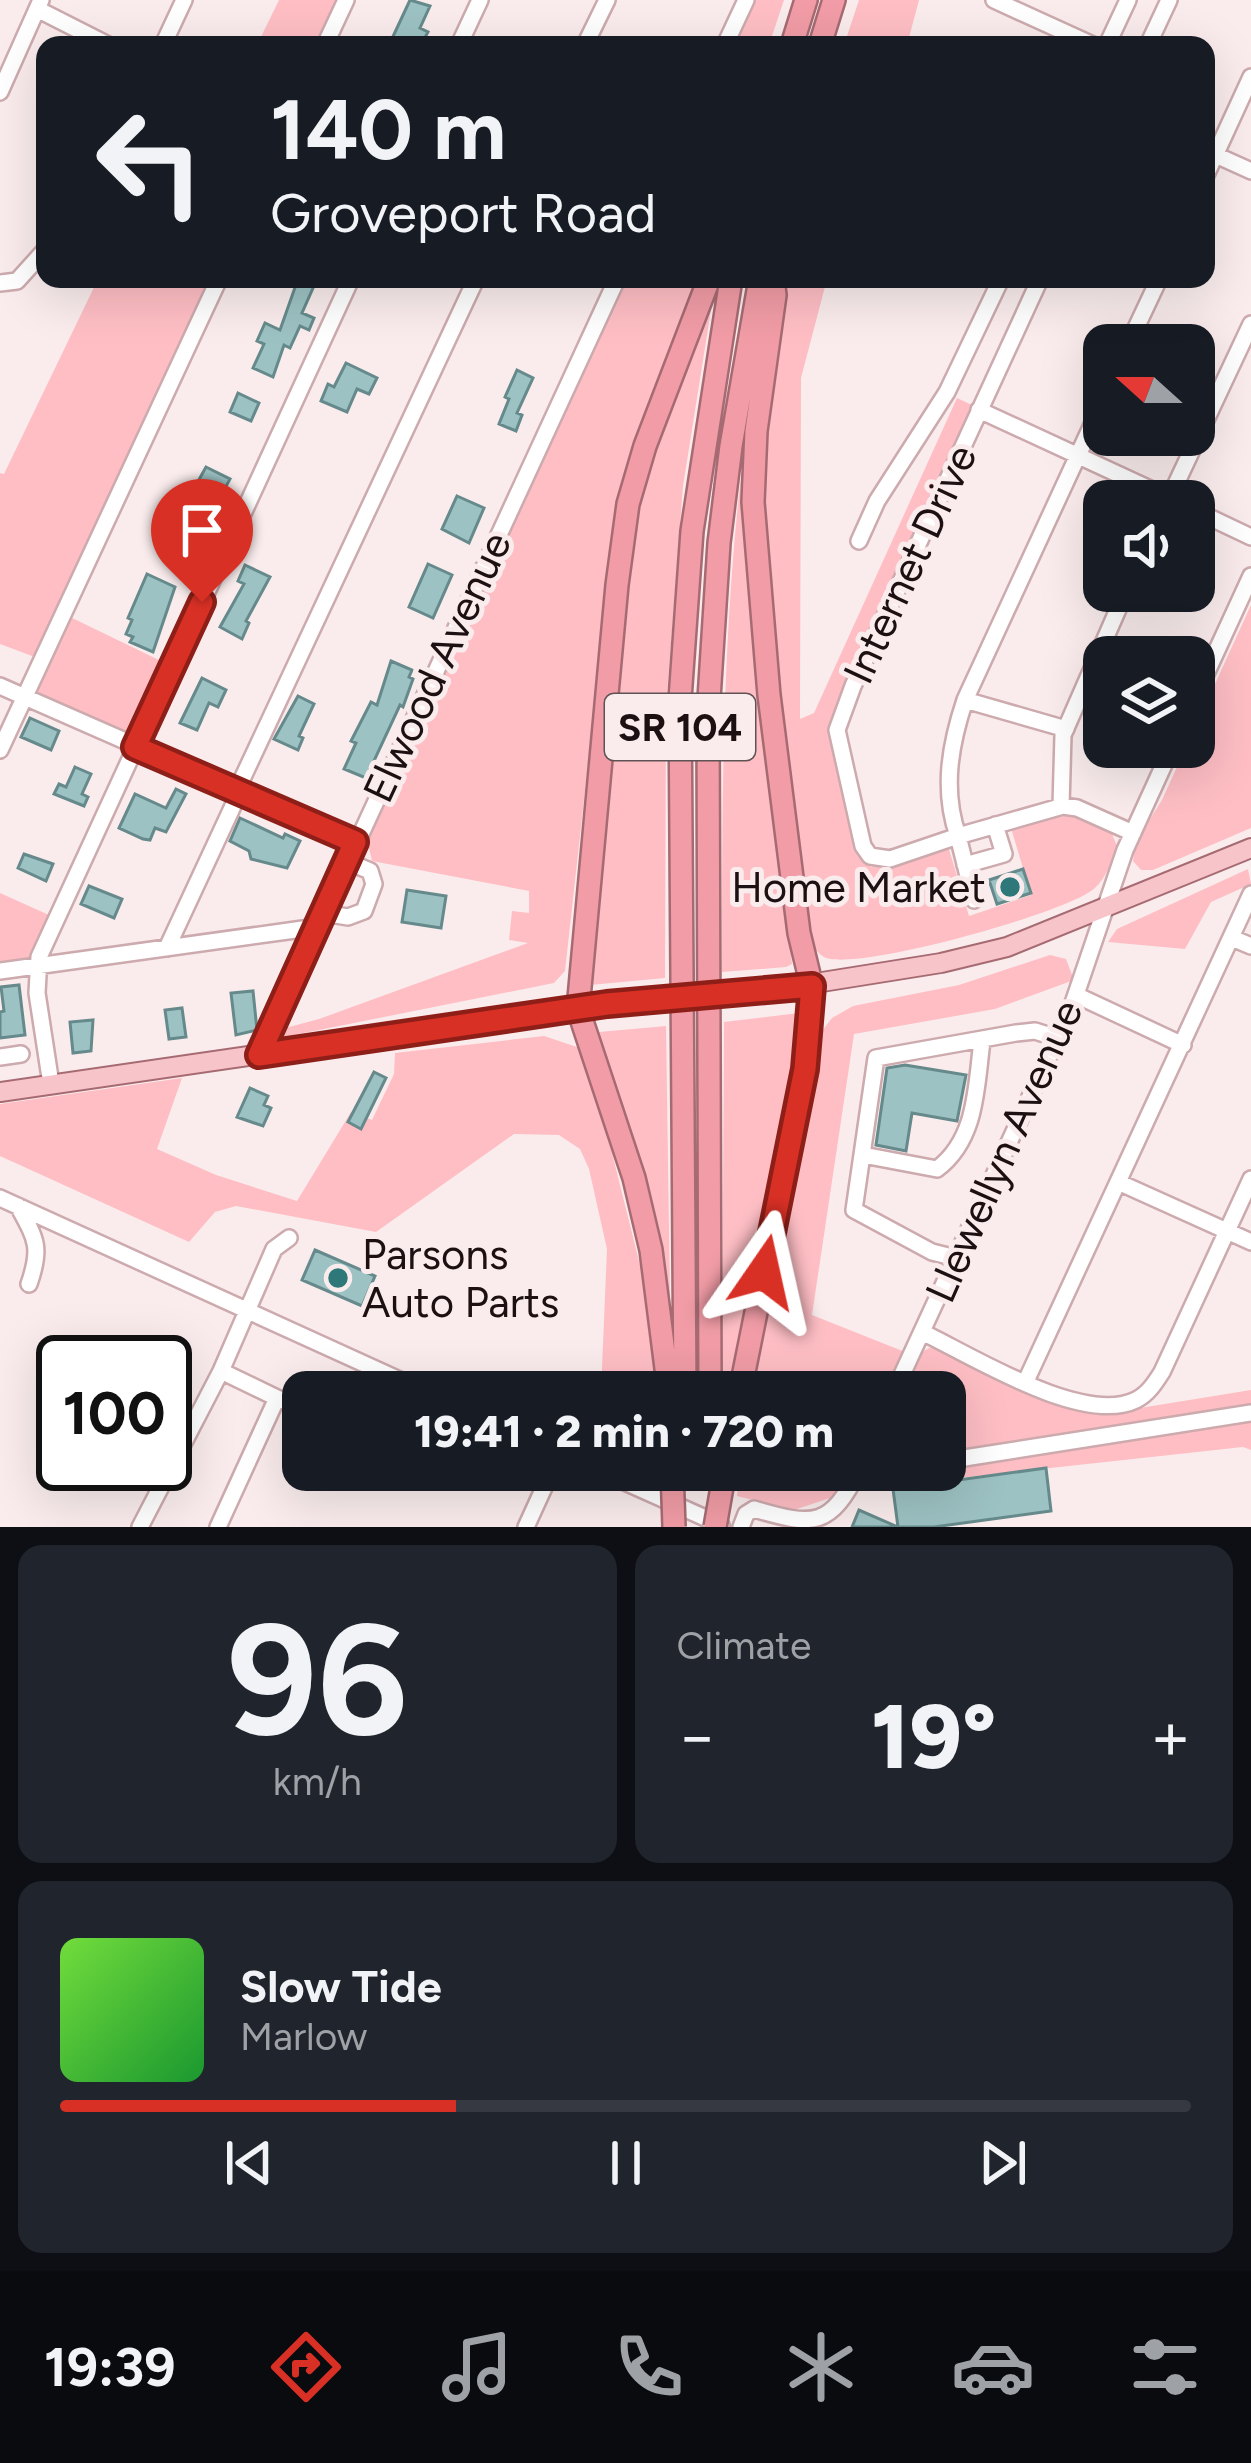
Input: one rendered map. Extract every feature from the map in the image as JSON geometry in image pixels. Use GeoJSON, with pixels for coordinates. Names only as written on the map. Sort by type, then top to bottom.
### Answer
{"type":"FeatureCollection","features":[{"type":"Feature","properties":{"kind":"highway"},"geometry":{"type":"LineString","coordinates":[[795,36],[806,0]]}},
{"type":"Feature","properties":{"kind":"highway"},"geometry":{"type":"LineString","coordinates":[[823,36],[834,0]]}},
{"type":"Feature","properties":{"kind":"highway"},"geometry":{"type":"LineString","coordinates":[[666,1371],[651,1250],[638,1196],[578,1009],[628,504],[706,288]]}},
{"type":"Feature","properties":{"kind":"highway","name":"SR 104"},"geometry":{"type":"LineString","coordinates":[[685,1371],[680,699],[692,531],[729,288]]}},
{"type":"Feature","properties":{"kind":"highway","name":"SR 104"},"geometry":{"type":"LineString","coordinates":[[710,1371],[708,714],[724,504],[759,288]]}},
{"type":"Feature","properties":{"kind":"highway"},"geometry":{"type":"LineString","coordinates":[[744,1371],[805,1069],[812,986],[790,862],[754,521],[756,431],[774,288]]}},
{"type":"Feature","properties":{"kind":"highway"},"geometry":{"type":"LineString","coordinates":[[673,1491],[674,1527]]}},
{"type":"Feature","properties":{"kind":"highway"},"geometry":{"type":"LineString","coordinates":[[685,1491],[686,1527]]}},
{"type":"Feature","properties":{"kind":"highway"},"geometry":{"type":"LineString","coordinates":[[711,1491],[712,1527]]}},
{"type":"Feature","properties":{"kind":"highway"},"geometry":{"type":"LineString","coordinates":[[712,1527],[720,1491]]}},
{"type":"Feature","properties":{"kind":"main road"},"geometry":{"type":"LineString","coordinates":[[0,1092],[607,1004],[812,986],[1007,947],[1251,848]]}},
{"type":"Feature","properties":{"kind":"street"},"geometry":{"type":"LineString","coordinates":[[330,36],[346,0]]}},
{"type":"Feature","properties":{"kind":"street"},"geometry":{"type":"LineString","coordinates":[[463,36],[480,0]]}},
{"type":"Feature","properties":{"kind":"street"},"geometry":{"type":"LineString","coordinates":[[589,36],[607,0]]}},
{"type":"Feature","properties":{"kind":"street"},"geometry":{"type":"LineString","coordinates":[[729,36],[746,0]]}},
{"type":"Feature","properties":{"kind":"street"},"geometry":{"type":"LineString","coordinates":[[994,0],[1020,5],[1077,36]]}},
{"type":"Feature","properties":{"kind":"street"},"geometry":{"type":"LineString","coordinates":[[1111,36],[1128,0]]}},
{"type":"Feature","properties":{"kind":"street"},"geometry":{"type":"LineString","coordinates":[[1152,36],[1169,0]]}},
{"type":"Feature","properties":{"kind":"street"},"geometry":{"type":"LineString","coordinates":[[167,36],[182,2]]}},
{"type":"Feature","properties":{"kind":"street"},"geometry":{"type":"LineString","coordinates":[[0,92],[39,4],[93,36]]}},
{"type":"Feature","properties":{"kind":"street"},"geometry":{"type":"LineString","coordinates":[[1215,144],[1251,77]]}},
{"type":"Feature","properties":{"kind":"street"},"geometry":{"type":"LineString","coordinates":[[1215,155],[1251,171]]}},
{"type":"Feature","properties":{"kind":"street"},"geometry":{"type":"LineString","coordinates":[[0,283],[17,280],[36,260]]}},
{"type":"Feature","properties":{"kind":"street"},"geometry":{"type":"LineString","coordinates":[[0,750],[215,288]]}},
{"type":"Feature","properties":{"kind":"street"},"geometry":{"type":"LineString","coordinates":[[51,1084],[37,967],[347,288]]}},
{"type":"Feature","properties":{"kind":"street"},"geometry":{"type":"LineString","coordinates":[[167,949],[472,288]]}},
{"type":"Feature","properties":{"kind":"street","name":"Elwood Avenue"},"geometry":{"type":"LineString","coordinates":[[259,1055],[613,288]]}},
{"type":"Feature","properties":{"kind":"street"},"geometry":{"type":"LineString","coordinates":[[859,541],[877,501],[914,448],[961,362],[997,288]]}},
{"type":"Feature","properties":{"kind":"street","name":"Internet Drive"},"geometry":{"type":"LineString","coordinates":[[958,836],[890,859],[870,856],[863,847],[837,730],[1036,288]]}},
{"type":"Feature","properties":{"kind":"street"},"geometry":{"type":"LineString","coordinates":[[1139,324],[1155,288]]}},
{"type":"Feature","properties":{"kind":"street"},"geometry":{"type":"LineString","coordinates":[[1180,480],[1251,324]]}},
{"type":"Feature","properties":{"kind":"street"},"geometry":{"type":"LineString","coordinates":[[979,410],[1131,480]]}},
{"type":"Feature","properties":{"kind":"street"},"geometry":{"type":"LineString","coordinates":[[974,900],[951,815],[949,770],[965,700],[1083,445]]}},
{"type":"Feature","properties":{"kind":"street"},"geometry":{"type":"LineString","coordinates":[[1215,520],[1251,537]]}},
{"type":"Feature","properties":{"kind":"street"},"geometry":{"type":"LineString","coordinates":[[1215,654],[1251,576]]}},
{"type":"Feature","properties":{"kind":"street"},"geometry":{"type":"LineString","coordinates":[[1061,806],[1061,749],[1066,728],[1117,612]]}},
{"type":"Feature","properties":{"kind":"street"},"geometry":{"type":"LineString","coordinates":[[0,686],[355,842]]}},
{"type":"Feature","properties":{"kind":"street"},"geometry":{"type":"LineString","coordinates":[[965,700],[1066,728]]}},
{"type":"Feature","properties":{"kind":"street","name":"Llewellyn Avenue"},"geometry":{"type":"LineString","coordinates":[[904,1371],[1076,995],[1133,833],[1162,768]]}},
{"type":"Feature","properties":{"kind":"street"},"geometry":{"type":"LineString","coordinates":[[958,836],[1061,806],[1077,808],[1133,833]]}},
{"type":"Feature","properties":{"kind":"street"},"geometry":{"type":"LineString","coordinates":[[965,865],[1004,854],[995,825]]}},
{"type":"Feature","properties":{"kind":"street"},"geometry":{"type":"LineString","coordinates":[[0,971],[167,949],[348,917],[364,911],[374,884],[370,871],[346,862]]}},
{"type":"Feature","properties":{"kind":"street"},"geometry":{"type":"LineString","coordinates":[[1026,1381],[1251,894]]}},
{"type":"Feature","properties":{"kind":"street"},"geometry":{"type":"LineString","coordinates":[[1232,938],[1251,946]]}},
{"type":"Feature","properties":{"kind":"street"},"geometry":{"type":"LineString","coordinates":[[1076,995],[1183,1045]]}},
{"type":"Feature","properties":{"kind":"street"},"geometry":{"type":"LineString","coordinates":[[956,1258],[932,1252],[854,1210],[876,1058],[1035,1031],[1057,1038]]}},
{"type":"Feature","properties":{"kind":"street"},"geometry":{"type":"LineString","coordinates":[[863,1155],[938,1169],[950,1159],[972,1120],[982,1041]]}},
{"type":"Feature","properties":{"kind":"street"},"geometry":{"type":"LineString","coordinates":[[0,1057],[21,1054]]}},
{"type":"Feature","properties":{"kind":"street"},"geometry":{"type":"LineString","coordinates":[[922,1332],[1081,1403],[1122,1405],[1146,1394],[1162,1372],[1251,1179]]}},
{"type":"Feature","properties":{"kind":"street"},"geometry":{"type":"LineString","coordinates":[[1118,1182],[1251,1242]]}},
{"type":"Feature","properties":{"kind":"street"},"geometry":{"type":"LineString","coordinates":[[0,1198],[380,1371]]}},
{"type":"Feature","properties":{"kind":"street"},"geometry":{"type":"LineString","coordinates":[[18,1206],[37,1242],[37,1262],[28,1284]]}},
{"type":"Feature","properties":{"kind":"street"},"geometry":{"type":"LineString","coordinates":[[140,1527],[221,1371],[274,1249],[289,1238]]}},
{"type":"Feature","properties":{"kind":"street"},"geometry":{"type":"LineString","coordinates":[[221,1371],[282,1400]]}},
{"type":"Feature","properties":{"kind":"street"},"geometry":{"type":"LineString","coordinates":[[218,1527],[277,1398]]}},
{"type":"Feature","properties":{"kind":"street"},"geometry":{"type":"LineString","coordinates":[[966,1458],[1251,1413]]}},
{"type":"Feature","properties":{"kind":"street"},"geometry":{"type":"LineString","coordinates":[[526,1527],[542,1491]]}},
{"type":"Feature","properties":{"kind":"street"},"geometry":{"type":"LineString","coordinates":[[645,1491],[725,1527]]}},
{"type":"Feature","properties":{"kind":"street"},"geometry":{"type":"LineString","coordinates":[[741,1527],[754,1509],[806,1526],[830,1516],[849,1491]]}},
{"type":"Feature","properties":{"kind":"shaded area"},"geometry":{"type":"Polygon","coordinates":[[[279,0],[346,0],[329,36],[261,36],[279,0]]]}},
{"type":"Feature","properties":{"kind":"shaded area"},"geometry":{"type":"Polygon","coordinates":[[[752,0],[784,0],[772,36],[735,36],[752,0]]]}},
{"type":"Feature","properties":{"kind":"shaded area"},"geometry":{"type":"Polygon","coordinates":[[[859,0],[919,0],[909,36],[847,36],[859,0]]]}},
{"type":"Feature","properties":{"kind":"shaded area"},"geometry":{"type":"Polygon","coordinates":[[[94,288],[211,288],[66,615],[163,662],[130,736],[28,687],[40,659],[0,644],[0,473],[4,474],[94,288]]]}},
{"type":"Feature","properties":{"kind":"shaded area"},"geometry":{"type":"Polygon","coordinates":[[[619,288],[695,288],[630,457],[615,520],[565,971],[554,983],[279,1038],[278,1030],[528,943],[509,940],[512,911],[529,913],[529,891],[372,861],[366,834],[619,288]]]}},
{"type":"Feature","properties":{"kind":"shaded area"},"geometry":{"type":"Polygon","coordinates":[[[784,288],[825,288],[801,378],[800,719],[814,713],[957,398],[974,406],[838,702],[833,730],[862,858],[871,867],[948,846],[969,916],[1031,895],[1011,828],[1071,816],[1110,829],[1117,846],[1095,888],[1006,925],[875,956],[824,957],[805,936],[771,668],[761,507],[766,421],[784,288]]]}},
{"type":"Feature","properties":{"kind":"shaded area"},"geometry":{"type":"Polygon","coordinates":[[[706,308],[711,310],[683,486],[666,708],[665,978],[590,985],[620,631],[635,514],[654,446],[706,308]]]}},
{"type":"Feature","properties":{"kind":"shaded area"},"geometry":{"type":"Polygon","coordinates":[[[745,444],[745,549],[792,964],[722,972],[728,642],[745,444]]]}},
{"type":"Feature","properties":{"kind":"shaded area"},"geometry":{"type":"Polygon","coordinates":[[[1251,605],[1251,828],[1153,870],[1141,870],[1133,861],[1136,841],[1176,768],[1215,768],[1215,684],[1251,605]]]}},
{"type":"Feature","properties":{"kind":"shaded area"},"geometry":{"type":"Polygon","coordinates":[[[1248,869],[1251,884],[1211,902],[1185,949],[1108,942],[1117,929],[1248,869]]]}},
{"type":"Feature","properties":{"kind":"shaded area"},"geometry":{"type":"Polygon","coordinates":[[[0,893],[49,915],[31,960],[0,964],[0,893]]]}},
{"type":"Feature","properties":{"kind":"shaded area"},"geometry":{"type":"Polygon","coordinates":[[[1050,955],[1066,959],[1074,980],[995,1009],[854,1034],[812,1315],[905,1352],[896,1371],[753,1371],[814,1052],[822,1031],[832,1018],[853,1006],[959,985],[1050,955]]]}},
{"type":"Feature","properties":{"kind":"shaded area"},"geometry":{"type":"Polygon","coordinates":[[[799,1013],[790,1084],[734,1371],[722,1371],[724,1022],[799,1013]]]}},
{"type":"Feature","properties":{"kind":"shaded area"},"geometry":{"type":"Polygon","coordinates":[[[666,1026],[670,1297],[664,1297],[599,1032],[666,1026]]]}},
{"type":"Feature","properties":{"kind":"shaded area"},"geometry":{"type":"Polygon","coordinates":[[[544,1036],[580,1048],[592,1073],[643,1277],[657,1371],[602,1371],[607,1249],[589,1169],[580,1149],[559,1135],[514,1134],[376,1232],[236,1206],[215,1212],[189,1242],[0,1156],[0,1104],[182,1078],[157,1149],[216,1175],[297,1201],[351,1112],[372,1120],[394,1074],[395,1053],[544,1036]]]}},
{"type":"Feature","properties":{"kind":"shaded area"},"geometry":{"type":"Polygon","coordinates":[[[935,1345],[1058,1403],[1103,1414],[1251,1390],[1251,1450],[1243,1447],[966,1477],[966,1371],[912,1371],[920,1353],[935,1345]]]}},
{"type":"Feature","properties":{"kind":"shaded area"},"geometry":{"type":"Polygon","coordinates":[[[738,1491],[838,1491],[836,1496],[794,1510],[737,1496],[738,1491]]]}},
{"type":"Feature","properties":{"kind":"building"},"geometry":{"type":"Polygon","coordinates":[[[410,0],[430,6],[420,28],[428,32],[426,36],[393,36],[410,0]]]}},
{"type":"Feature","properties":{"kind":"building"},"geometry":{"type":"Polygon","coordinates":[[[295,288],[313,288],[302,313],[314,318],[309,330],[300,326],[290,348],[284,345],[273,377],[253,368],[264,344],[257,341],[265,323],[280,330],[295,288]]]}},
{"type":"Feature","properties":{"kind":"building"},"geometry":{"type":"Polygon","coordinates":[[[346,363],[377,378],[369,394],[357,389],[347,412],[321,401],[346,363]]]}},
{"type":"Feature","properties":{"kind":"building"},"geometry":{"type":"Polygon","coordinates":[[[517,370],[533,378],[517,413],[522,415],[516,431],[499,424],[517,370]]]}},
{"type":"Feature","properties":{"kind":"building"},"geometry":{"type":"Polygon","coordinates":[[[238,393],[259,403],[251,421],[230,412],[238,393]]]}},
{"type":"Feature","properties":{"kind":"building"},"geometry":{"type":"Polygon","coordinates":[[[206,467],[230,479],[201,533],[172,519],[206,467]]]}},
{"type":"Feature","properties":{"kind":"building"},"geometry":{"type":"Polygon","coordinates":[[[457,496],[484,508],[469,543],[442,529],[457,496]]]}},
{"type":"Feature","properties":{"kind":"building"},"geometry":{"type":"Polygon","coordinates":[[[428,564],[452,575],[433,618],[409,607],[428,564]]]}},
{"type":"Feature","properties":{"kind":"building"},"geometry":{"type":"Polygon","coordinates":[[[245,565],[270,577],[246,621],[242,639],[220,627],[244,584],[238,581],[245,565]]]}},
{"type":"Feature","properties":{"kind":"building"},"geometry":{"type":"Polygon","coordinates":[[[147,574],[175,587],[153,652],[130,642],[133,637],[126,634],[147,574]]]}},
{"type":"Feature","properties":{"kind":"building"},"geometry":{"type":"Polygon","coordinates":[[[391,661],[412,670],[409,677],[413,679],[366,778],[344,769],[356,743],[351,741],[371,702],[377,705],[391,661]]]}},
{"type":"Feature","properties":{"kind":"building"},"geometry":{"type":"Polygon","coordinates":[[[202,678],[226,690],[218,707],[209,703],[197,730],[180,723],[202,678]]]}},
{"type":"Feature","properties":{"kind":"building"},"geometry":{"type":"Polygon","coordinates":[[[298,696],[314,704],[299,736],[303,738],[298,750],[274,739],[298,696]]]}},
{"type":"Feature","properties":{"kind":"building"},"geometry":{"type":"Polygon","coordinates":[[[30,718],[59,731],[51,750],[21,737],[30,718]]]}},
{"type":"Feature","properties":{"kind":"building"},"geometry":{"type":"Polygon","coordinates":[[[75,767],[91,774],[82,794],[88,797],[84,806],[54,794],[59,784],[66,787],[75,767]]]}},
{"type":"Feature","properties":{"kind":"building"},"geometry":{"type":"Polygon","coordinates":[[[176,789],[186,794],[166,832],[155,828],[150,840],[119,828],[135,794],[166,808],[176,789]]]}},
{"type":"Feature","properties":{"kind":"building"},"geometry":{"type":"Polygon","coordinates":[[[240,818],[300,841],[287,868],[251,859],[249,851],[230,841],[240,818]]]}},
{"type":"Feature","properties":{"kind":"building"},"geometry":{"type":"Polygon","coordinates":[[[24,854],[53,864],[46,881],[18,868],[24,854]]]}},
{"type":"Feature","properties":{"kind":"building","name":"Home Market"},"geometry":{"type":"Polygon","coordinates":[[[1023,869],[1031,893],[997,904],[989,880],[1023,869]]]}},
{"type":"Feature","properties":{"kind":"building"},"geometry":{"type":"Polygon","coordinates":[[[89,886],[122,899],[114,918],[81,904],[89,886]]]}},
{"type":"Feature","properties":{"kind":"building"},"geometry":{"type":"Polygon","coordinates":[[[407,890],[446,896],[441,928],[402,922],[407,890]]]}},
{"type":"Feature","properties":{"kind":"building"},"geometry":{"type":"Polygon","coordinates":[[[19,985],[25,1035],[0,1038],[1,987],[19,985]]]}},
{"type":"Feature","properties":{"kind":"building"},"geometry":{"type":"Polygon","coordinates":[[[253,991],[257,1030],[236,1035],[231,993],[253,991]]]}},
{"type":"Feature","properties":{"kind":"building"},"geometry":{"type":"Polygon","coordinates":[[[182,1008],[186,1037],[169,1039],[165,1010],[182,1008]]]}},
{"type":"Feature","properties":{"kind":"building"},"geometry":{"type":"Polygon","coordinates":[[[93,1020],[91,1051],[73,1053],[70,1022],[93,1020]]]}},
{"type":"Feature","properties":{"kind":"building"},"geometry":{"type":"Polygon","coordinates":[[[905,1065],[966,1075],[957,1121],[912,1113],[906,1151],[876,1145],[887,1068],[905,1065]]]}},
{"type":"Feature","properties":{"kind":"building"},"geometry":{"type":"Polygon","coordinates":[[[374,1072],[386,1078],[361,1129],[348,1122],[374,1072]]]}},
{"type":"Feature","properties":{"kind":"building"},"geometry":{"type":"Polygon","coordinates":[[[250,1088],[268,1096],[264,1105],[271,1108],[263,1126],[237,1117],[250,1088]]]}},
{"type":"Feature","properties":{"kind":"building","name":"Parsons Auto Parts"},"geometry":{"type":"Polygon","coordinates":[[[315,1250],[375,1276],[362,1306],[302,1280],[315,1250]]]}},
{"type":"Feature","properties":{"kind":"building"},"geometry":{"type":"Polygon","coordinates":[[[1046,1468],[1051,1511],[934,1527],[898,1527],[893,1491],[966,1491],[966,1479],[1046,1468]]]}},
{"type":"Feature","properties":{"kind":"building"},"geometry":{"type":"Polygon","coordinates":[[[859,1510],[898,1527],[852,1527],[859,1510]]]}},
{"type":"Feature","properties":{"kind":"place","name":"Home Market"},"geometry":{"type":"Point","coordinates":[1010,887]}},
{"type":"Feature","properties":{"kind":"place","name":"Parsons Auto Parts"},"geometry":{"type":"Point","coordinates":[338,1278]}},
{"type":"Feature","properties":{"kind":"route"},"geometry":{"type":"LineString","coordinates":[[202,602],[135,747],[355,842],[259,1055],[607,1004],[812,986],[805,1069],[764,1272]]}}]}
